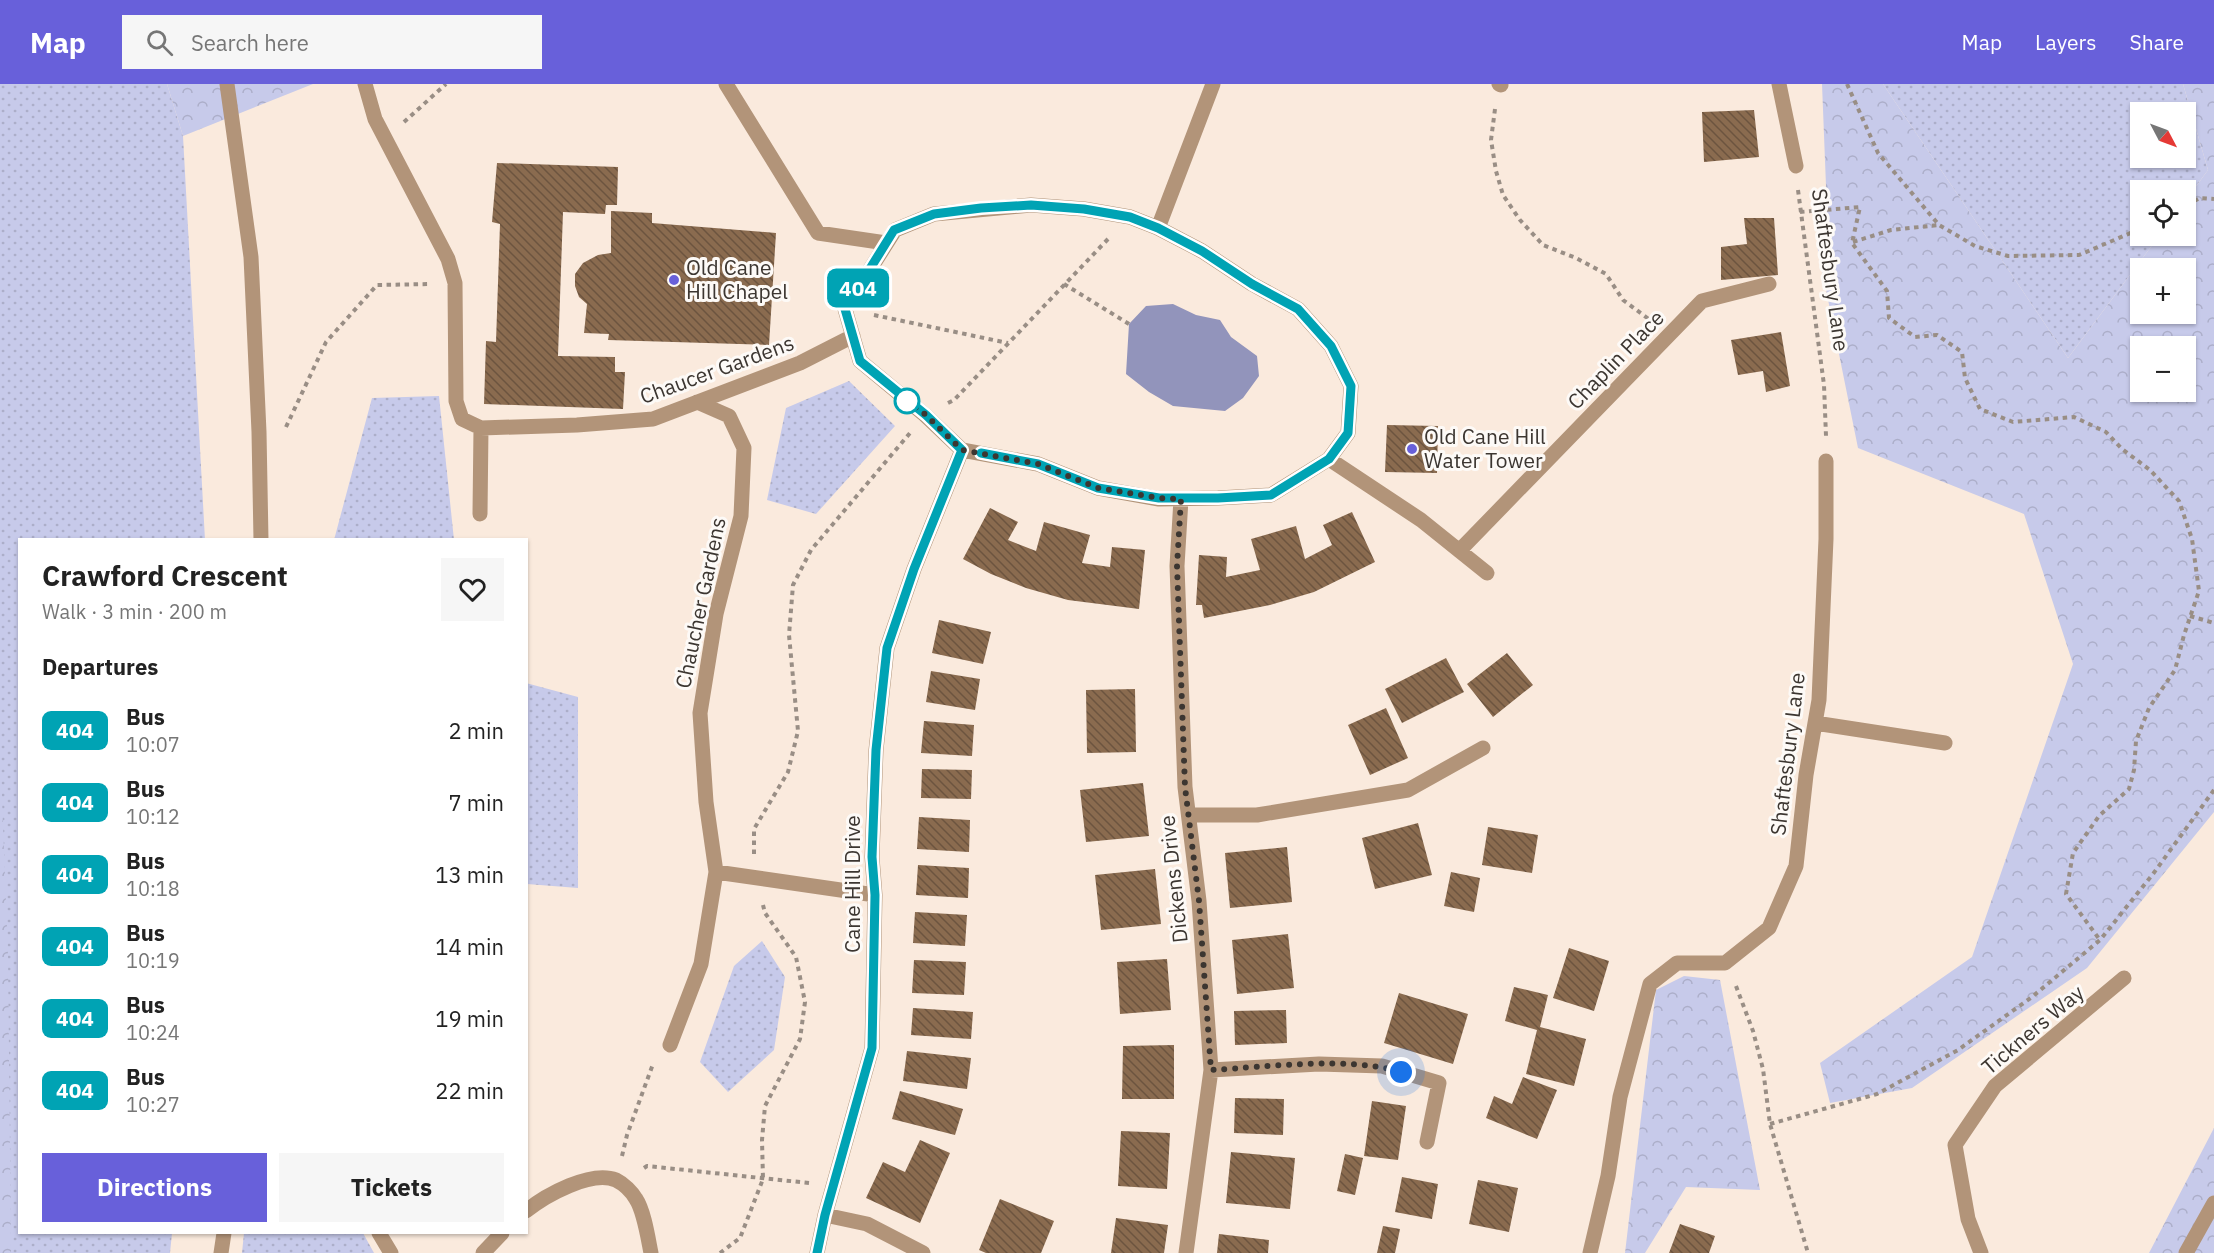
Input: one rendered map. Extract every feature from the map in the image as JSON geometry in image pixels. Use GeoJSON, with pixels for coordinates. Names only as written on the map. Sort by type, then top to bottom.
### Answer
{"type":"FeatureCollection","features":[{"type":"Feature","properties":{"kind":"street"},"geometry":{"type":"LineString","coordinates":[[227,84],[251,257],[261,538]]}},
{"type":"Feature","properties":{"kind":"street"},"geometry":{"type":"LineString","coordinates":[[365,84],[375,119],[448,259],[455,283],[456,401],[462,419],[481,428],[480,514]]}},
{"type":"Feature","properties":{"kind":"street"},"geometry":{"type":"LineString","coordinates":[[726,84],[818,233],[886,243]]}},
{"type":"Feature","properties":{"kind":"street"},"geometry":{"type":"LineString","coordinates":[[1158,228],[1213,84]]}},
{"type":"Feature","properties":{"kind":"street"},"geometry":{"type":"LineString","coordinates":[[1779,84],[1796,166]]}},
{"type":"Feature","properties":{"kind":"street"},"geometry":{"type":"LineString","coordinates":[[1031,205],[1084,209],[1130,217],[1158,228],[1202,251],[1252,284],[1298,309],[1331,346],[1351,386],[1348,433],[1329,459],[1271,495],[1181,499],[1159,498],[1098,488],[1038,464],[962,450],[926,415],[860,361],[845,309],[886,243],[894,230],[934,214],[1031,205]]}},
{"type":"Feature","properties":{"kind":"street","name":"Chaplin Place"},"geometry":{"type":"LineString","coordinates":[[1461,549],[1702,301],[1769,284]]}},
{"type":"Feature","properties":{"kind":"street","name":"Chaucer Gardens"},"geometry":{"type":"LineString","coordinates":[[481,428],[577,425],[653,419],[800,363],[853,336]]}},
{"type":"Feature","properties":{"kind":"street","name":"Chaucher Gardens"},"geometry":{"type":"LineString","coordinates":[[670,1045],[701,964],[716,872],[706,802],[700,713],[716,614],[741,516],[744,447],[729,416],[697,402]]}},
{"type":"Feature","properties":{"kind":"street","name":"Cane Hill Drive"},"geometry":{"type":"LineString","coordinates":[[817,1253],[825,1215],[872,1048],[875,895],[872,857],[876,750],[887,648],[914,569],[962,450]]}},
{"type":"Feature","properties":{"kind":"street"},"geometry":{"type":"LineString","coordinates":[[1329,459],[1421,520],[1461,549],[1487,573]]}},
{"type":"Feature","properties":{"kind":"street","name":"Shaftesbury Lane"},"geometry":{"type":"LineString","coordinates":[[1725,963],[1769,928],[1796,866],[1806,775],[1819,700],[1826,461]]}},
{"type":"Feature","properties":{"kind":"street","name":"Dickens Drive"},"geometry":{"type":"LineString","coordinates":[[1181,499],[1177,566],[1185,787],[1199,901],[1211,1070],[1186,1253]]}},
{"type":"Feature","properties":{"kind":"street"},"geometry":{"type":"LineString","coordinates":[[1815,723],[1945,743]]}},
{"type":"Feature","properties":{"kind":"street"},"geometry":{"type":"LineString","coordinates":[[1189,815],[1257,815],[1408,790],[1483,748]]}},
{"type":"Feature","properties":{"kind":"street"},"geometry":{"type":"LineString","coordinates":[[716,872],[875,895]]}},
{"type":"Feature","properties":{"kind":"street"},"geometry":{"type":"LineString","coordinates":[[1590,1253],[1608,1176],[1620,1097],[1650,984],[1677,963],[1725,963]]}},
{"type":"Feature","properties":{"kind":"street","name":"Tickners Way"},"geometry":{"type":"LineString","coordinates":[[1981,1253],[1968,1219],[1955,1145],[1995,1086],[2124,978]]}},
{"type":"Feature","properties":{"kind":"street"},"geometry":{"type":"LineString","coordinates":[[1211,1070],[1319,1064],[1382,1066],[1439,1083],[1427,1142]]}},
{"type":"Feature","properties":{"kind":"street"},"geometry":{"type":"LineString","coordinates":[[528,1209],[571,1185],[594,1178],[615,1180],[627,1188],[638,1201],[651,1253]]}},
{"type":"Feature","properties":{"kind":"street"},"geometry":{"type":"LineString","coordinates":[[2186,1253],[2214,1203]]}},
{"type":"Feature","properties":{"kind":"street"},"geometry":{"type":"LineString","coordinates":[[825,1215],[867,1224],[922,1253]]}},
{"type":"Feature","properties":{"kind":"street"},"geometry":{"type":"LineString","coordinates":[[221,1253],[224,1234]]}},
{"type":"Feature","properties":{"kind":"street"},"geometry":{"type":"LineString","coordinates":[[380,1234],[390,1253]]}},
{"type":"Feature","properties":{"kind":"street"},"geometry":{"type":"LineString","coordinates":[[483,1253],[501,1234]]}},
{"type":"Feature","properties":{"kind":"path"},"geometry":{"type":"LineString","coordinates":[[385,139],[446,84]]}},
{"type":"Feature","properties":{"kind":"path"},"geometry":{"type":"LineString","coordinates":[[1847,84],[1878,153],[1939,225],[1975,246],[2008,256],[2079,255],[2130,233]]}},
{"type":"Feature","properties":{"kind":"path"},"geometry":{"type":"LineString","coordinates":[[1500,85],[1491,140],[1503,195],[1520,220],[1543,245],[1606,274],[1623,300],[1668,336]]}},
{"type":"Feature","properties":{"kind":"path","name":"Shaftesbury Lane"},"geometry":{"type":"LineString","coordinates":[[1796,166],[1800,212],[1824,385],[1826,461]]}},
{"type":"Feature","properties":{"kind":"path"},"geometry":{"type":"LineString","coordinates":[[2196,200],[2214,199]]}},
{"type":"Feature","properties":{"kind":"path"},"geometry":{"type":"LineString","coordinates":[[1800,212],[1860,207],[1852,243],[1887,291],[1889,318],[1915,337],[1937,335],[1962,352],[1965,378],[1980,409],[2013,422],[2074,417],[2106,432],[2122,449],[2150,470],[2179,501],[2192,539],[2199,591],[2175,670],[2150,708],[2136,741],[2134,770],[2129,789],[2100,816],[2073,853],[2066,894],[2100,939]]}},
{"type":"Feature","properties":{"kind":"path"},"geometry":{"type":"LineString","coordinates":[[720,1253],[740,1238],[763,1179],[762,1140],[765,1106],[800,1039],[805,1002],[796,957],[765,913],[754,876],[754,829],[788,772],[798,731],[789,635],[793,585],[811,550],[926,415],[954,400],[1130,217]]}},
{"type":"Feature","properties":{"kind":"path"},"geometry":{"type":"LineString","coordinates":[[1852,243],[1891,230],[1939,225]]}},
{"type":"Feature","properties":{"kind":"path"},"geometry":{"type":"LineString","coordinates":[[281,437],[326,342],[377,285],[455,283]]}},
{"type":"Feature","properties":{"kind":"path"},"geometry":{"type":"LineString","coordinates":[[1064,284],[1129,324]]}},
{"type":"Feature","properties":{"kind":"path"},"geometry":{"type":"LineString","coordinates":[[845,309],[1008,343]]}},
{"type":"Feature","properties":{"kind":"path"},"geometry":{"type":"LineString","coordinates":[[2190,616],[2214,623]]}},
{"type":"Feature","properties":{"kind":"path"},"geometry":{"type":"LineString","coordinates":[[1770,1124],[1877,1094],[1958,1050],[2032,997],[2100,939],[2154,874],[2214,790]]}},
{"type":"Feature","properties":{"kind":"path"},"geometry":{"type":"LineString","coordinates":[[1725,963],[1753,1031],[1763,1069],[1770,1124],[1808,1253]]}},
{"type":"Feature","properties":{"kind":"path"},"geometry":{"type":"LineString","coordinates":[[615,1180],[627,1135],[657,1053],[670,1045]]}},
{"type":"Feature","properties":{"kind":"path"},"geometry":{"type":"LineString","coordinates":[[615,1180],[647,1166],[834,1185]]}},
{"type":"Feature","properties":{"kind":"green space"},"geometry":{"type":"Polygon","coordinates":[[[0,84],[167,84],[183,136],[205,538],[18,538],[18,1234],[172,1234],[170,1253],[0,1253],[0,84]]]}},
{"type":"Feature","properties":{"kind":"green space"},"geometry":{"type":"Polygon","coordinates":[[[167,84],[313,84],[183,136],[167,84]]]}},
{"type":"Feature","properties":{"kind":"green space"},"geometry":{"type":"Polygon","coordinates":[[[1822,84],[1883,84],[2068,358],[2130,275],[2130,324],[2196,324],[2196,258],[2143,258],[2152,246],[2196,246],[2196,186],[2208,170],[2196,129],[2196,102],[2188,102],[2183,84],[2214,84],[2214,812],[2087,968],[1912,1088],[1830,1103],[1820,1063],[1972,957],[2073,664],[2024,514],[1858,448],[1817,245],[1826,186],[1822,84]]]}},
{"type":"Feature","properties":{"kind":"green space"},"geometry":{"type":"Polygon","coordinates":[[[1883,84],[2183,84],[2188,102],[2130,102],[2130,168],[2196,168],[2196,129],[2208,170],[2196,186],[2196,180],[2130,180],[2130,246],[2152,246],[2143,258],[2130,258],[2130,275],[2068,358],[1883,84]]]}},
{"type":"Feature","properties":{"kind":"green space"},"geometry":{"type":"Polygon","coordinates":[[[849,381],[895,426],[816,514],[767,500],[786,408],[849,381]]]}},
{"type":"Feature","properties":{"kind":"green space"},"geometry":{"type":"Polygon","coordinates":[[[439,396],[454,538],[335,538],[372,398],[439,396]]]}},
{"type":"Feature","properties":{"kind":"green space"},"geometry":{"type":"Polygon","coordinates":[[[528,684],[578,697],[578,888],[528,884],[528,684]]]}},
{"type":"Feature","properties":{"kind":"green space"},"geometry":{"type":"Polygon","coordinates":[[[0,747],[8,955],[11,1253],[0,1253],[0,747]]]}},
{"type":"Feature","properties":{"kind":"green space"},"geometry":{"type":"Polygon","coordinates":[[[762,941],[785,977],[774,1050],[728,1092],[700,1062],[734,966],[762,941]]]}},
{"type":"Feature","properties":{"kind":"green space"},"geometry":{"type":"Polygon","coordinates":[[[1684,976],[1720,980],[1760,1190],[1686,1187],[1645,1253],[1625,1253],[1656,990],[1684,976]]]}},
{"type":"Feature","properties":{"kind":"green space"},"geometry":{"type":"Polygon","coordinates":[[[2214,1128],[2214,1253],[2149,1253],[2214,1128]]]}},
{"type":"Feature","properties":{"kind":"green space"},"geometry":{"type":"Polygon","coordinates":[[[244,1234],[364,1234],[374,1253],[242,1253],[244,1234]]]}},
{"type":"Feature","properties":{"kind":"shaded area"},"geometry":{"type":"Polygon","coordinates":[[[1173,304],[1196,315],[1220,320],[1231,337],[1257,356],[1259,376],[1243,398],[1225,411],[1173,406],[1149,392],[1126,374],[1129,324],[1146,306],[1173,304]]]}},
{"type":"Feature","properties":{"kind":"building"},"geometry":{"type":"Polygon","coordinates":[[[1754,110],[1759,157],[1704,162],[1702,112],[1754,110]]]}},
{"type":"Feature","properties":{"kind":"building"},"geometry":{"type":"Polygon","coordinates":[[[497,163],[618,167],[617,205],[606,205],[605,214],[563,212],[558,356],[615,357],[615,372],[625,372],[623,409],[484,404],[486,341],[496,342],[500,224],[492,222],[497,163]]]}},
{"type":"Feature","properties":{"kind":"building","name":"Old Cane Hill Chapel"},"geometry":{"type":"Polygon","coordinates":[[[611,211],[652,213],[652,223],[776,233],[769,345],[608,340],[609,334],[584,333],[587,304],[579,297],[575,286],[575,274],[583,263],[598,255],[611,253],[611,211]]]}},
{"type":"Feature","properties":{"kind":"building"},"geometry":{"type":"Polygon","coordinates":[[[1744,218],[1774,218],[1778,275],[1721,280],[1721,247],[1747,244],[1744,218]]]}},
{"type":"Feature","properties":{"kind":"building"},"geometry":{"type":"Polygon","coordinates":[[[1781,332],[1790,386],[1766,392],[1763,371],[1738,375],[1731,340],[1781,332]]]}},
{"type":"Feature","properties":{"kind":"building","name":"Old Cane Hill Water Tower"},"geometry":{"type":"Polygon","coordinates":[[[1387,425],[1438,426],[1437,473],[1385,472],[1387,425]]]}},
{"type":"Feature","properties":{"kind":"building"},"geometry":{"type":"Polygon","coordinates":[[[990,508],[1018,522],[1008,540],[1036,551],[1044,522],[1090,535],[1082,563],[1110,567],[1112,547],[1145,550],[1139,609],[1068,600],[1026,588],[991,574],[963,559],[990,508]]]}},
{"type":"Feature","properties":{"kind":"building"},"geometry":{"type":"Polygon","coordinates":[[[1352,512],[1375,562],[1314,592],[1270,605],[1204,618],[1202,605],[1196,605],[1199,555],[1227,557],[1226,577],[1260,570],[1251,539],[1296,526],[1305,559],[1332,545],[1323,525],[1352,512]]]}},
{"type":"Feature","properties":{"kind":"building"},"geometry":{"type":"Polygon","coordinates":[[[939,620],[991,632],[983,664],[932,653],[939,620]]]}},
{"type":"Feature","properties":{"kind":"building"},"geometry":{"type":"Polygon","coordinates":[[[1507,653],[1533,685],[1493,717],[1467,684],[1507,653]]]}},
{"type":"Feature","properties":{"kind":"building"},"geometry":{"type":"Polygon","coordinates":[[[1446,658],[1464,692],[1402,723],[1385,689],[1446,658]]]}},
{"type":"Feature","properties":{"kind":"building"},"geometry":{"type":"Polygon","coordinates":[[[931,671],[980,679],[975,710],[926,702],[931,671]]]}},
{"type":"Feature","properties":{"kind":"building"},"geometry":{"type":"Polygon","coordinates":[[[1135,689],[1136,752],[1087,753],[1086,690],[1135,689]]]}},
{"type":"Feature","properties":{"kind":"building"},"geometry":{"type":"Polygon","coordinates":[[[1386,708],[1408,758],[1370,775],[1348,725],[1386,708]]]}},
{"type":"Feature","properties":{"kind":"building"},"geometry":{"type":"Polygon","coordinates":[[[924,721],[974,725],[972,756],[921,753],[924,721]]]}},
{"type":"Feature","properties":{"kind":"building"},"geometry":{"type":"Polygon","coordinates":[[[922,769],[972,770],[971,799],[921,798],[922,769]]]}},
{"type":"Feature","properties":{"kind":"building"},"geometry":{"type":"Polygon","coordinates":[[[1143,783],[1149,836],[1086,842],[1080,790],[1143,783]]]}},
{"type":"Feature","properties":{"kind":"building"},"geometry":{"type":"Polygon","coordinates":[[[919,817],[970,820],[969,852],[917,849],[919,817]]]}},
{"type":"Feature","properties":{"kind":"building"},"geometry":{"type":"Polygon","coordinates":[[[1418,823],[1432,875],[1375,889],[1362,838],[1418,823]]]}},
{"type":"Feature","properties":{"kind":"building"},"geometry":{"type":"Polygon","coordinates":[[[1488,827],[1538,835],[1532,873],[1482,865],[1488,827]]]}},
{"type":"Feature","properties":{"kind":"building"},"geometry":{"type":"Polygon","coordinates":[[[1287,847],[1292,902],[1230,908],[1225,853],[1287,847]]]}},
{"type":"Feature","properties":{"kind":"building"},"geometry":{"type":"Polygon","coordinates":[[[918,865],[969,868],[968,898],[916,895],[918,865]]]}},
{"type":"Feature","properties":{"kind":"building"},"geometry":{"type":"Polygon","coordinates":[[[1155,869],[1161,924],[1101,930],[1095,875],[1155,869]]]}},
{"type":"Feature","properties":{"kind":"building"},"geometry":{"type":"Polygon","coordinates":[[[1451,872],[1480,878],[1474,912],[1444,906],[1451,872]]]}},
{"type":"Feature","properties":{"kind":"building"},"geometry":{"type":"Polygon","coordinates":[[[915,912],[967,915],[965,946],[913,943],[915,912]]]}},
{"type":"Feature","properties":{"kind":"building"},"geometry":{"type":"Polygon","coordinates":[[[1288,934],[1294,988],[1237,994],[1232,940],[1288,934]]]}},
{"type":"Feature","properties":{"kind":"building"},"geometry":{"type":"Polygon","coordinates":[[[1569,948],[1609,961],[1594,1011],[1553,998],[1569,948]]]}},
{"type":"Feature","properties":{"kind":"building"},"geometry":{"type":"Polygon","coordinates":[[[1167,959],[1171,1010],[1120,1014],[1117,962],[1167,959]]]}},
{"type":"Feature","properties":{"kind":"building"},"geometry":{"type":"Polygon","coordinates":[[[914,960],[966,962],[964,995],[912,993],[914,960]]]}},
{"type":"Feature","properties":{"kind":"building"},"geometry":{"type":"Polygon","coordinates":[[[1514,987],[1548,995],[1540,1027],[1586,1039],[1574,1086],[1526,1074],[1537,1030],[1505,1021],[1514,987]]]}},
{"type":"Feature","properties":{"kind":"building"},"geometry":{"type":"Polygon","coordinates":[[[1399,993],[1468,1014],[1453,1064],[1384,1043],[1399,993]]]}},
{"type":"Feature","properties":{"kind":"building"},"geometry":{"type":"Polygon","coordinates":[[[913,1008],[973,1012],[971,1039],[911,1035],[913,1008]]]}},
{"type":"Feature","properties":{"kind":"building"},"geometry":{"type":"Polygon","coordinates":[[[1286,1010],[1287,1043],[1235,1045],[1234,1011],[1286,1010]]]}},
{"type":"Feature","properties":{"kind":"building"},"geometry":{"type":"Polygon","coordinates":[[[1174,1045],[1174,1099],[1122,1099],[1123,1046],[1174,1045]]]}},
{"type":"Feature","properties":{"kind":"building"},"geometry":{"type":"Polygon","coordinates":[[[907,1051],[971,1058],[967,1089],[903,1081],[907,1051]]]}},
{"type":"Feature","properties":{"kind":"building"},"geometry":{"type":"Polygon","coordinates":[[[1523,1077],[1557,1090],[1537,1139],[1486,1118],[1494,1096],[1512,1104],[1523,1077]]]}},
{"type":"Feature","properties":{"kind":"building"},"geometry":{"type":"Polygon","coordinates":[[[900,1091],[963,1109],[955,1135],[892,1119],[900,1091]]]}},
{"type":"Feature","properties":{"kind":"building"},"geometry":{"type":"Polygon","coordinates":[[[1235,1098],[1284,1099],[1283,1135],[1234,1133],[1235,1098]]]}},
{"type":"Feature","properties":{"kind":"building"},"geometry":{"type":"Polygon","coordinates":[[[1372,1101],[1406,1106],[1398,1160],[1364,1156],[1372,1101]]]}},
{"type":"Feature","properties":{"kind":"building"},"geometry":{"type":"Polygon","coordinates":[[[1121,1131],[1170,1133],[1167,1189],[1118,1186],[1121,1131]]]}},
{"type":"Feature","properties":{"kind":"building"},"geometry":{"type":"Polygon","coordinates":[[[920,1140],[950,1153],[920,1223],[866,1198],[883,1162],[905,1172],[920,1140]]]}},
{"type":"Feature","properties":{"kind":"building"},"geometry":{"type":"Polygon","coordinates":[[[1231,1152],[1295,1158],[1290,1209],[1226,1203],[1231,1152]]]}},
{"type":"Feature","properties":{"kind":"building"},"geometry":{"type":"Polygon","coordinates":[[[1345,1154],[1363,1158],[1355,1195],[1337,1191],[1345,1154]]]}},
{"type":"Feature","properties":{"kind":"building"},"geometry":{"type":"Polygon","coordinates":[[[1402,1177],[1438,1184],[1432,1219],[1395,1212],[1402,1177]]]}},
{"type":"Feature","properties":{"kind":"building"},"geometry":{"type":"Polygon","coordinates":[[[1478,1180],[1518,1188],[1509,1232],[1469,1224],[1478,1180]]]}},
{"type":"Feature","properties":{"kind":"building"},"geometry":{"type":"Polygon","coordinates":[[[1000,1199],[1054,1221],[1041,1253],[986,1253],[979,1250],[1000,1199]]]}},
{"type":"Feature","properties":{"kind":"building"},"geometry":{"type":"Polygon","coordinates":[[[1116,1218],[1168,1225],[1164,1253],[1111,1253],[1116,1218]]]}},
{"type":"Feature","properties":{"kind":"building"},"geometry":{"type":"Polygon","coordinates":[[[1680,1224],[1715,1236],[1709,1253],[1669,1253],[1680,1224]]]}},
{"type":"Feature","properties":{"kind":"building"},"geometry":{"type":"Polygon","coordinates":[[[1383,1226],[1400,1229],[1395,1253],[1377,1253],[1383,1226]]]}},
{"type":"Feature","properties":{"kind":"building"},"geometry":{"type":"Polygon","coordinates":[[[1219,1234],[1269,1240],[1268,1253],[1217,1253],[1219,1234]]]}},
{"type":"Feature","properties":{"kind":"bus line","name":"404"},"geometry":{"type":"LineString","coordinates":[[817,1253],[825,1215],[872,1048],[875,895],[872,857],[876,750],[887,648],[914,569],[962,450],[926,415],[860,361],[845,309],[870,267],[894,230],[934,214],[1031,205],[1084,209],[1130,217],[1158,228],[1202,251],[1252,284],[1298,309],[1331,346],[1351,386],[1348,433],[1329,459],[1271,495],[1159,498],[1098,488],[1038,464],[981,453]]}},
{"type":"Feature","properties":{"kind":"place","name":"Old Cane Hill Chapel"},"geometry":{"type":"Point","coordinates":[674,280]}},
{"type":"Feature","properties":{"kind":"place","name":"Old Cane Hill Water Tower"},"geometry":{"type":"Point","coordinates":[1412,449]}},
{"type":"Feature","properties":{"kind":"route"},"geometry":{"type":"LineString","coordinates":[[907,401],[926,415],[962,450],[1038,464],[1098,488],[1159,498],[1181,499],[1177,566],[1185,787],[1199,901],[1211,1070],[1319,1064],[1382,1066],[1401,1072]]}}]}
